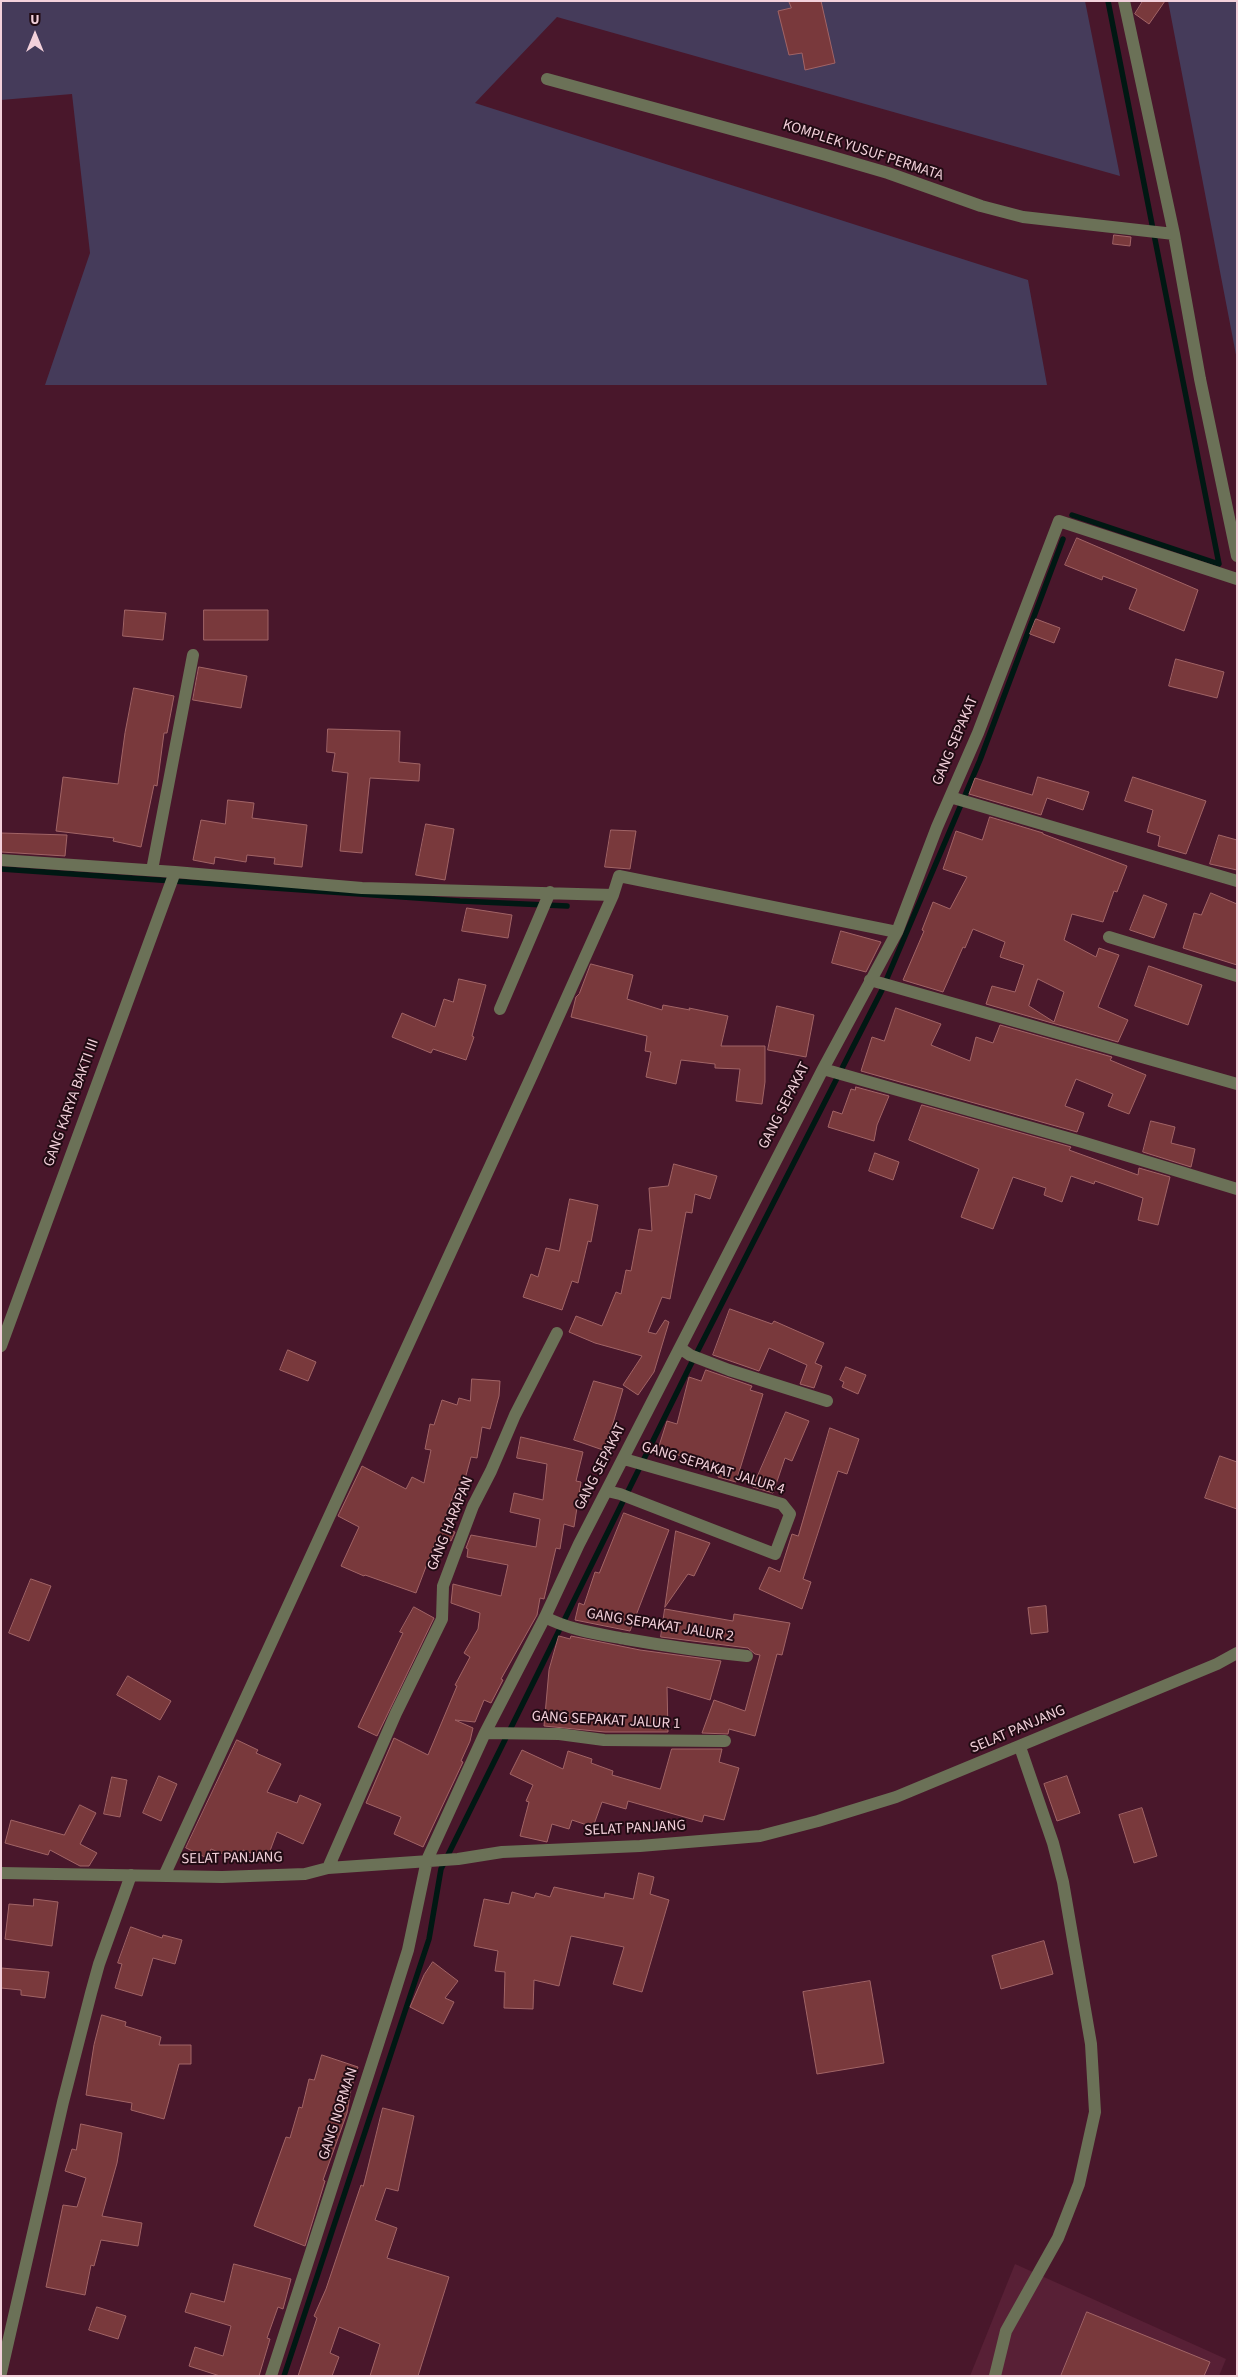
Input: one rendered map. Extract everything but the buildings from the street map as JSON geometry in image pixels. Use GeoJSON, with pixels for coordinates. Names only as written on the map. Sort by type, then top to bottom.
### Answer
{"type":"FeatureCollection","features":[{"type":"Feature","properties":{"kind":"street"},"geometry":{"type":"LineString","coordinates":[[1124,1],[1174,234],[1198,369],[1237,556]]}},
{"type":"Feature","properties":{"kind":"street","name":"KOMPLEK YUSUF PERMATA"},"geometry":{"type":"LineString","coordinates":[[547,79],[844,160],[888,173],[981,206],[1023,217],[1174,234]]}},
{"type":"Feature","properties":{"kind":"street","name":"GANG SEPAKAT"},"geometry":{"type":"LineString","coordinates":[[430,1860],[485,1733],[549,1620],[614,1492],[628,1460],[827,1070],[878,983],[978,733],[1059,521],[1237,579]]}},
{"type":"Feature","properties":{"kind":"street"},"geometry":{"type":"LineString","coordinates":[[152,870],[193,655]]}},
{"type":"Feature","properties":{"kind":"street"},"geometry":{"type":"LineString","coordinates":[[952,797],[1237,881]]}},
{"type":"Feature","properties":{"kind":"street"},"geometry":{"type":"LineString","coordinates":[[1,860],[152,870],[174,874],[362,888],[613,895]]}},
{"type":"Feature","properties":{"kind":"street","name":"GANG KARYA BAKTI III"},"geometry":{"type":"LineString","coordinates":[[1,1346],[174,874]]}},
{"type":"Feature","properties":{"kind":"street"},"geometry":{"type":"LineString","coordinates":[[164,1876],[529,1082],[613,895],[619,876],[897,932]]}},
{"type":"Feature","properties":{"kind":"street"},"geometry":{"type":"LineString","coordinates":[[500,1009],[550,892]]}},
{"type":"Feature","properties":{"kind":"street"},"geometry":{"type":"LineString","coordinates":[[1109,936],[1237,976]]}},
{"type":"Feature","properties":{"kind":"street"},"geometry":{"type":"LineString","coordinates":[[878,983],[1237,1084]]}},
{"type":"Feature","properties":{"kind":"street"},"geometry":{"type":"LineString","coordinates":[[827,1070],[1237,1189]]}},
{"type":"Feature","properties":{"kind":"street","name":"GANG HARAPAN"},"geometry":{"type":"LineString","coordinates":[[328,1868],[396,1713],[442,1619],[443,1586],[473,1506],[491,1471],[515,1414],[557,1333]]}},
{"type":"Feature","properties":{"kind":"street"},"geometry":{"type":"LineString","coordinates":[[685,1351],[754,1379],[827,1401]]}},
{"type":"Feature","properties":{"kind":"street","name":"GANG SEPAKAT JALUR 4"},"geometry":{"type":"LineString","coordinates":[[614,1492],[775,1554],[790,1514],[782,1504],[628,1460]]}},
{"type":"Feature","properties":{"kind":"street","name":"GANG SEPAKAT JALUR 2"},"geometry":{"type":"LineString","coordinates":[[549,1620],[568,1627],[674,1647],[748,1656]]}},
{"type":"Feature","properties":{"kind":"street","name":"SELAT PANJANG"},"geometry":{"type":"LineString","coordinates":[[1,1873],[164,1876],[305,1874],[328,1868],[458,1858],[502,1852],[640,1846],[760,1836],[818,1821],[896,1797],[1217,1664],[1237,1653]]}},
{"type":"Feature","properties":{"kind":"street","name":"GANG SEPAKAT JALUR 1"},"geometry":{"type":"LineString","coordinates":[[485,1733],[558,1734],[604,1740],[725,1741]]}},
{"type":"Feature","properties":{"kind":"street"},"geometry":{"type":"LineString","coordinates":[[995,2376],[1006,2331],[1058,2238],[1079,2184],[1095,2112],[1092,2044],[1063,1882],[1053,1842],[1020,1747]]}},
{"type":"Feature","properties":{"kind":"street","name":"GANG NORMAN"},"geometry":{"type":"LineString","coordinates":[[270,2376],[408,1950],[430,1860]]}},
{"type":"Feature","properties":{"kind":"street"},"geometry":{"type":"LineString","coordinates":[[1,2373],[63,2102],[89,2002],[99,1964],[131,1875]]}},
{"type":"Feature","properties":{"kind":"shaded area"},"geometry":{"type":"Polygon","coordinates":[[[1,1],[1085,1],[1120,176],[557,17],[475,103],[1028,280],[1047,385],[45,385],[90,253],[72,94],[1,100],[1,1]]]}},
{"type":"Feature","properties":{"kind":"shaded area"},"geometry":{"type":"Polygon","coordinates":[[[1168,1],[1237,1],[1237,360],[1168,1]]]}},
{"type":"Feature","properties":{"kind":"shaded area"},"geometry":{"type":"Polygon","coordinates":[[[1015,2264],[1226,2359],[1219,2376],[970,2376],[1015,2264]]]}},
{"type":"Feature","properties":{"kind":"waterway"},"geometry":{"type":"LineString","coordinates":[[1072,515],[1219,564],[1108,1]]}},
{"type":"Feature","properties":{"kind":"waterway"},"geometry":{"type":"LineString","coordinates":[[284,2376],[429,1939],[441,1869],[689,1368],[882,990],[980,760],[1063,539]]}},
{"type":"Feature","properties":{"kind":"waterway"},"geometry":{"type":"LineString","coordinates":[[1,869],[460,901],[567,906]]}}]}
